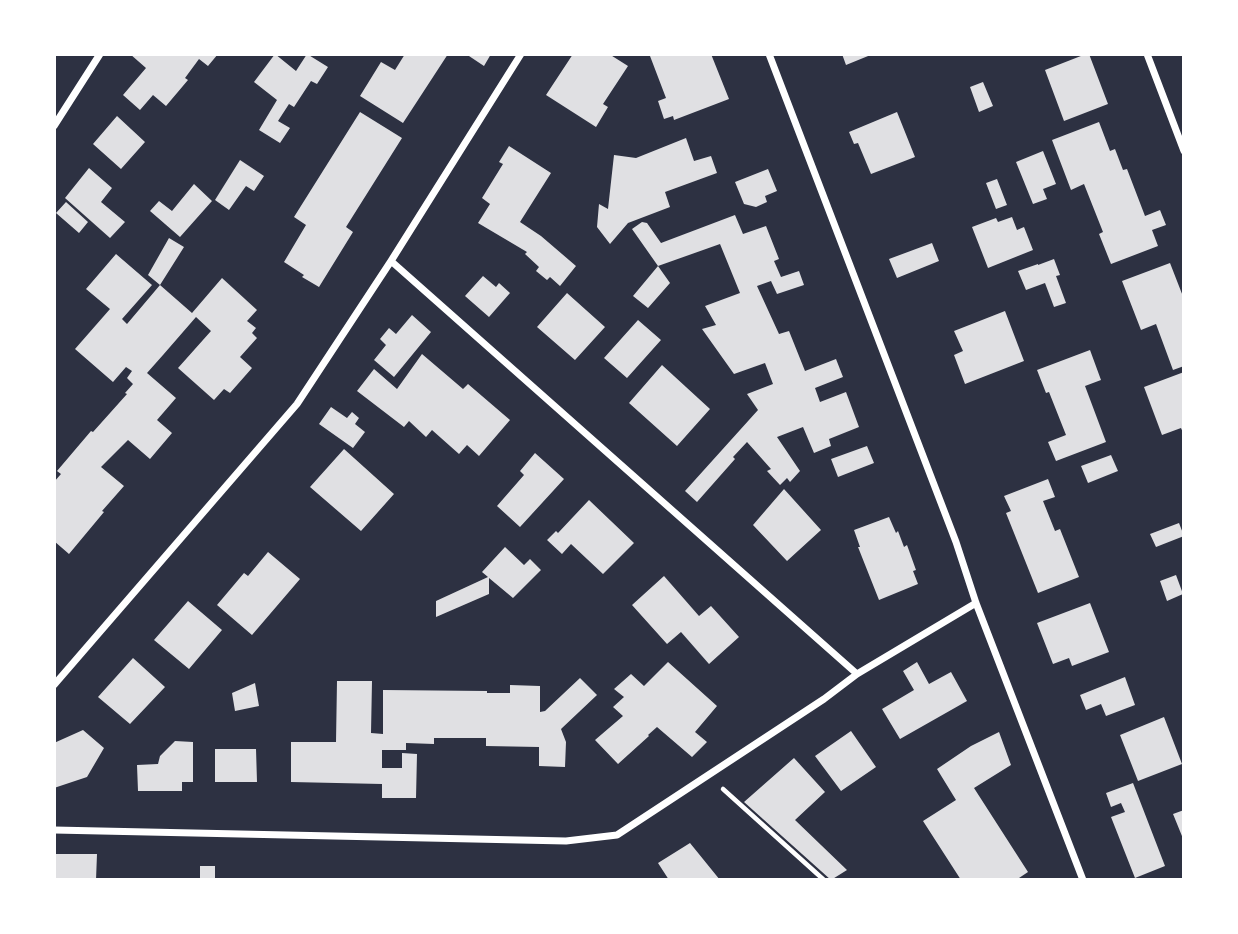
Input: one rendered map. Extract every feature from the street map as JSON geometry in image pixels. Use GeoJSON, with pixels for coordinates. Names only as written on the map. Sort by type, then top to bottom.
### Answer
{"type":"FeatureCollection","features":[{"type":"Feature","properties":{"kind":"street"},"geometry":{"type":"LineString","coordinates":[[54,126],[100,54]]}},
{"type":"Feature","properties":{"kind":"street"},"geometry":{"type":"LineString","coordinates":[[54,685],[297,404],[521,54]]}},
{"type":"Feature","properties":{"kind":"street"},"geometry":{"type":"LineString","coordinates":[[769,54],[1083,880]]}},
{"type":"Feature","properties":{"kind":"street"},"geometry":{"type":"LineString","coordinates":[[1147,54],[1184,151]]}},
{"type":"Feature","properties":{"kind":"street"},"geometry":{"type":"LineString","coordinates":[[391,261],[857,674]]}},
{"type":"Feature","properties":{"kind":"street"},"geometry":{"type":"LineString","coordinates":[[54,830],[566,841],[617,835],[824,699],[857,674],[976,603]]}},
{"type":"Feature","properties":{"kind":"path"},"geometry":{"type":"LineString","coordinates":[[707,774],[824,880]]}},
{"type":"Feature","properties":{"kind":"building"},"geometry":{"type":"Polygon","coordinates":[[[130,54],[218,54],[208,66],[199,59],[185,78],[188,80],[166,106],[153,95],[140,110],[123,95],[146,68],[130,54]]]}},
{"type":"Feature","properties":{"kind":"building"},"geometry":{"type":"Polygon","coordinates":[[[275,54],[296,71],[307,54],[328,67],[317,84],[311,81],[294,107],[289,104],[278,121],[290,128],[280,143],[259,130],[277,100],[254,82],[275,54]]]}},
{"type":"Feature","properties":{"kind":"building"},"geometry":{"type":"Polygon","coordinates":[[[405,54],[448,54],[403,123],[360,96],[381,62],[395,70],[405,54]]]}},
{"type":"Feature","properties":{"kind":"building"},"geometry":{"type":"Polygon","coordinates":[[[466,54],[491,54],[484,66],[466,54]]]}},
{"type":"Feature","properties":{"kind":"building"},"geometry":{"type":"Polygon","coordinates":[[[573,54],[609,54],[628,66],[603,104],[608,107],[596,127],[546,95],[573,54]]]}},
{"type":"Feature","properties":{"kind":"building"},"geometry":{"type":"Polygon","coordinates":[[[711,54],[729,99],[674,120],[673,116],[664,119],[658,101],[666,98],[650,56],[711,54]]]}},
{"type":"Feature","properties":{"kind":"building"},"geometry":{"type":"Polygon","coordinates":[[[842,54],[873,54],[846,65],[842,54]]]}},
{"type":"Feature","properties":{"kind":"building"},"geometry":{"type":"Polygon","coordinates":[[[1089,54],[1108,104],[1064,121],[1045,70],[1089,54]]]}},
{"type":"Feature","properties":{"kind":"building"},"geometry":{"type":"Polygon","coordinates":[[[983,82],[993,106],[979,112],[970,87],[983,82]]]}},
{"type":"Feature","properties":{"kind":"building"},"geometry":{"type":"Polygon","coordinates":[[[360,112],[402,138],[346,227],[353,232],[319,287],[284,262],[306,225],[294,217],[360,112]]]}},
{"type":"Feature","properties":{"kind":"building"},"geometry":{"type":"Polygon","coordinates":[[[897,112],[915,157],[871,174],[858,143],[854,144],[849,132],[897,112]]]}},
{"type":"Feature","properties":{"kind":"building"},"geometry":{"type":"Polygon","coordinates":[[[117,116],[145,142],[121,169],[93,144],[117,116]]]}},
{"type":"Feature","properties":{"kind":"building"},"geometry":{"type":"Polygon","coordinates":[[[1099,122],[1110,151],[1115,149],[1123,170],[1127,169],[1145,216],[1160,210],[1166,225],[1152,230],[1158,246],[1111,264],[1099,234],[1103,232],[1084,184],[1071,190],[1052,140],[1099,122]]]}},
{"type":"Feature","properties":{"kind":"building"},"geometry":{"type":"Polygon","coordinates":[[[686,138],[694,161],[711,156],[717,173],[665,192],[670,207],[628,223],[610,244],[597,227],[599,204],[608,209],[614,155],[636,158],[686,138]]]}},
{"type":"Feature","properties":{"kind":"building"},"geometry":{"type":"Polygon","coordinates":[[[509,146],[551,173],[520,222],[576,266],[560,286],[550,277],[547,280],[536,271],[539,267],[525,254],[527,252],[478,223],[490,204],[482,198],[503,164],[499,162],[509,146]]]}},
{"type":"Feature","properties":{"kind":"building"},"geometry":{"type":"Polygon","coordinates":[[[1043,151],[1056,184],[1043,189],[1047,199],[1033,204],[1016,162],[1043,151]]]}},
{"type":"Feature","properties":{"kind":"building"},"geometry":{"type":"Polygon","coordinates":[[[240,160],[264,176],[254,191],[246,186],[229,210],[215,200],[240,160]]]}},
{"type":"Feature","properties":{"kind":"building"},"geometry":{"type":"Polygon","coordinates":[[[89,168],[112,188],[101,202],[125,222],[110,238],[65,198],[89,168]]]}},
{"type":"Feature","properties":{"kind":"building"},"geometry":{"type":"Polygon","coordinates":[[[768,169],[777,191],[765,196],[767,202],[756,207],[744,204],[735,182],[768,169]]]}},
{"type":"Feature","properties":{"kind":"building"},"geometry":{"type":"Polygon","coordinates":[[[997,179],[1007,205],[996,209],[986,183],[997,179]]]}},
{"type":"Feature","properties":{"kind":"building"},"geometry":{"type":"Polygon","coordinates":[[[194,184],[212,201],[180,237],[150,211],[159,201],[172,211],[194,184]]]}},
{"type":"Feature","properties":{"kind":"building"},"geometry":{"type":"Polygon","coordinates":[[[66,202],[88,222],[79,233],[56,213],[66,202]]]}},
{"type":"Feature","properties":{"kind":"building"},"geometry":{"type":"Polygon","coordinates":[[[735,215],[743,234],[766,226],[779,259],[774,261],[781,277],[799,271],[804,285],[777,294],[771,281],[757,286],[779,334],[789,331],[805,371],[836,359],[843,377],[815,388],[820,402],[846,392],[859,427],[829,439],[831,446],[814,453],[803,427],[777,437],[800,471],[790,482],[787,478],[780,485],[767,471],[771,469],[747,442],[697,502],[685,491],[758,410],[747,394],[773,384],[765,363],[734,374],[702,329],[716,325],[705,306],[740,293],[720,244],[658,266],[632,229],[642,222],[647,223],[661,243],[735,215]]]}},
{"type":"Feature","properties":{"kind":"building"},"geometry":{"type":"Polygon","coordinates":[[[1012,217],[1017,230],[1024,227],[1033,250],[988,268],[972,227],[996,218],[998,222],[1012,217]]]}},
{"type":"Feature","properties":{"kind":"building"},"geometry":{"type":"Polygon","coordinates":[[[169,238],[184,247],[160,285],[148,275],[169,238]]]}},
{"type":"Feature","properties":{"kind":"building"},"geometry":{"type":"Polygon","coordinates":[[[932,243],[939,261],[897,278],[889,259],[932,243]]]}},
{"type":"Feature","properties":{"kind":"building"},"geometry":{"type":"Polygon","coordinates":[[[116,254],[152,285],[122,319],[127,324],[160,285],[192,313],[222,278],[257,310],[247,321],[256,328],[252,333],[257,338],[240,357],[252,368],[230,393],[224,389],[214,400],[178,368],[211,331],[196,317],[147,373],[176,398],[157,420],[172,433],[150,459],[128,440],[101,467],[124,486],[69,554],[54,541],[54,482],[61,474],[57,471],[133,384],[127,378],[132,371],[126,367],[113,382],[75,349],[110,309],[86,289],[116,254]]]}},
{"type":"Feature","properties":{"kind":"building"},"geometry":{"type":"Polygon","coordinates":[[[1054,259],[1060,275],[1056,276],[1066,303],[1054,307],[1045,283],[1026,290],[1018,271],[1054,259]]]}},
{"type":"Feature","properties":{"kind":"building"},"geometry":{"type":"Polygon","coordinates":[[[1170,263],[1184,299],[1184,366],[1173,370],[1156,324],[1141,330],[1122,281],[1170,263]]]}},
{"type":"Feature","properties":{"kind":"building"},"geometry":{"type":"Polygon","coordinates":[[[658,266],[670,283],[648,308],[633,296],[658,266]]]}},
{"type":"Feature","properties":{"kind":"building"},"geometry":{"type":"Polygon","coordinates":[[[483,276],[496,287],[499,283],[510,293],[489,317],[465,296],[483,276]]]}},
{"type":"Feature","properties":{"kind":"building"},"geometry":{"type":"Polygon","coordinates":[[[567,293],[605,327],[575,360],[537,327],[567,293]]]}},
{"type":"Feature","properties":{"kind":"building"},"geometry":{"type":"Polygon","coordinates":[[[1005,311],[1024,361],[965,384],[954,355],[963,351],[954,331],[1005,311]]]}},
{"type":"Feature","properties":{"kind":"building"},"geometry":{"type":"Polygon","coordinates":[[[412,315],[431,332],[394,377],[374,360],[386,345],[380,339],[389,328],[396,334],[412,315]]]}},
{"type":"Feature","properties":{"kind":"building"},"geometry":{"type":"Polygon","coordinates":[[[638,320],[661,340],[627,378],[604,358],[638,320]]]}},
{"type":"Feature","properties":{"kind":"building"},"geometry":{"type":"Polygon","coordinates":[[[1090,350],[1101,380],[1085,386],[1106,442],[1056,461],[1048,442],[1066,435],[1037,370],[1090,350]]]}},
{"type":"Feature","properties":{"kind":"building"},"geometry":{"type":"Polygon","coordinates":[[[422,354],[463,389],[468,384],[510,420],[479,456],[467,445],[459,454],[432,430],[426,437],[409,421],[404,427],[357,391],[374,369],[397,389],[422,354]]]}},
{"type":"Feature","properties":{"kind":"building"},"geometry":{"type":"Polygon","coordinates":[[[662,365],[710,409],[677,446],[629,403],[662,365]]]}},
{"type":"Feature","properties":{"kind":"building"},"geometry":{"type":"Polygon","coordinates":[[[1184,372],[1184,435],[1181,428],[1162,435],[1144,387],[1184,372]]]}},
{"type":"Feature","properties":{"kind":"building"},"geometry":{"type":"Polygon","coordinates":[[[331,407],[347,418],[352,412],[359,418],[355,424],[365,432],[353,448],[319,424],[331,407]]]}},
{"type":"Feature","properties":{"kind":"building"},"geometry":{"type":"Polygon","coordinates":[[[867,446],[874,463],[838,477],[831,459],[867,446]]]}},
{"type":"Feature","properties":{"kind":"building"},"geometry":{"type":"Polygon","coordinates":[[[344,449],[394,494],[361,531],[310,487],[344,449]]]}},
{"type":"Feature","properties":{"kind":"building"},"geometry":{"type":"Polygon","coordinates":[[[535,453],[564,479],[520,527],[497,506],[524,475],[520,471],[535,453]]]}},
{"type":"Feature","properties":{"kind":"building"},"geometry":{"type":"Polygon","coordinates":[[[1111,455],[1118,471],[1088,483],[1081,466],[1111,455]]]}},
{"type":"Feature","properties":{"kind":"building"},"geometry":{"type":"Polygon","coordinates":[[[1048,479],[1055,497],[1043,501],[1055,531],[1060,529],[1079,577],[1038,593],[1006,513],[1011,511],[1004,496],[1048,479]]]}},
{"type":"Feature","properties":{"kind":"building"},"geometry":{"type":"Polygon","coordinates":[[[784,489],[821,530],[787,561],[753,525],[784,489]]]}},
{"type":"Feature","properties":{"kind":"building"},"geometry":{"type":"Polygon","coordinates":[[[589,500],[634,543],[603,574],[571,544],[562,554],[547,540],[556,531],[558,533],[589,500]]]}},
{"type":"Feature","properties":{"kind":"building"},"geometry":{"type":"Polygon","coordinates":[[[889,517],[904,547],[907,545],[918,584],[879,600],[854,530],[889,517]]]}},
{"type":"Feature","properties":{"kind":"building"},"geometry":{"type":"Polygon","coordinates":[[[1179,523],[1184,536],[1156,547],[1150,534],[1179,523]]]}},
{"type":"Feature","properties":{"kind":"building"},"geometry":{"type":"Polygon","coordinates":[[[505,547],[524,565],[530,559],[541,570],[513,598],[489,578],[489,594],[436,617],[436,601],[488,577],[482,572],[505,547]]]}},
{"type":"Feature","properties":{"kind":"building"},"geometry":{"type":"Polygon","coordinates":[[[268,552],[300,579],[252,635],[217,605],[244,573],[248,576],[268,552]]]}},
{"type":"Feature","properties":{"kind":"building"},"geometry":{"type":"Polygon","coordinates":[[[1176,575],[1183,594],[1167,601],[1160,581],[1176,575]]]}},
{"type":"Feature","properties":{"kind":"building"},"geometry":{"type":"Polygon","coordinates":[[[664,576],[699,616],[711,606],[739,637],[709,664],[681,632],[667,644],[632,605],[664,576]]]}},
{"type":"Feature","properties":{"kind":"building"},"geometry":{"type":"Polygon","coordinates":[[[188,601],[222,630],[189,669],[154,640],[188,601]]]}},
{"type":"Feature","properties":{"kind":"building"},"geometry":{"type":"Polygon","coordinates":[[[1090,603],[1109,652],[1072,666],[1069,658],[1053,664],[1037,623],[1090,603]]]}},
{"type":"Feature","properties":{"kind":"building"},"geometry":{"type":"Polygon","coordinates":[[[133,658],[165,687],[130,724],[98,697],[133,658]]]}},
{"type":"Feature","properties":{"kind":"building"},"geometry":{"type":"Polygon","coordinates":[[[668,662],[717,706],[695,732],[707,742],[692,757],[657,727],[618,764],[595,740],[623,716],[613,707],[624,697],[614,689],[631,674],[644,686],[668,662]]]}},
{"type":"Feature","properties":{"kind":"building"},"geometry":{"type":"Polygon","coordinates":[[[917,662],[929,684],[951,672],[967,701],[900,739],[882,709],[914,690],[903,671],[917,662]]]}},
{"type":"Feature","properties":{"kind":"building"},"geometry":{"type":"Polygon","coordinates":[[[1125,677],[1135,705],[1106,716],[1101,704],[1086,710],[1080,695],[1125,677]]]}},
{"type":"Feature","properties":{"kind":"building"},"geometry":{"type":"Polygon","coordinates":[[[580,678],[597,695],[561,729],[566,742],[565,767],[539,766],[539,747],[486,746],[486,738],[434,738],[434,744],[406,743],[406,750],[382,750],[382,768],[402,768],[402,753],[417,754],[416,798],[382,798],[382,784],[291,782],[291,742],[336,742],[337,681],[372,681],[371,733],[383,734],[383,690],[510,693],[510,685],[540,686],[540,712],[545,711],[580,678]]]}},
{"type":"Feature","properties":{"kind":"building"},"geometry":{"type":"Polygon","coordinates":[[[255,683],[259,706],[235,711],[232,693],[255,683]]]}},
{"type":"Feature","properties":{"kind":"building"},"geometry":{"type":"Polygon","coordinates":[[[1164,717],[1182,764],[1138,781],[1120,735],[1164,717]]]}},
{"type":"Feature","properties":{"kind":"building"},"geometry":{"type":"Polygon","coordinates":[[[83,730],[104,748],[87,777],[54,788],[54,743],[83,730]]]}},
{"type":"Feature","properties":{"kind":"building"},"geometry":{"type":"Polygon","coordinates":[[[851,731],[876,767],[841,791],[815,756],[851,731]]]}},
{"type":"Feature","properties":{"kind":"building"},"geometry":{"type":"Polygon","coordinates":[[[999,732],[1011,765],[974,788],[1028,872],[1016,880],[961,880],[923,821],[956,800],[937,769],[971,746],[999,732]]]}},
{"type":"Feature","properties":{"kind":"building"},"geometry":{"type":"Polygon","coordinates":[[[175,741],[193,742],[193,782],[182,782],[182,791],[138,791],[137,765],[158,764],[160,756],[175,741]]]}},
{"type":"Feature","properties":{"kind":"building"},"geometry":{"type":"Polygon","coordinates":[[[215,749],[256,749],[257,782],[215,782],[215,749]]]}},
{"type":"Feature","properties":{"kind":"building"},"geometry":{"type":"Polygon","coordinates":[[[794,758],[825,792],[795,820],[847,870],[831,880],[744,802],[794,758]]]}},
{"type":"Feature","properties":{"kind":"building"},"geometry":{"type":"Polygon","coordinates":[[[1133,783],[1165,866],[1135,878],[1111,817],[1125,812],[1121,803],[1111,807],[1106,793],[1133,783]]]}},
{"type":"Feature","properties":{"kind":"building"},"geometry":{"type":"Polygon","coordinates":[[[1184,810],[1184,841],[1173,814],[1184,810]]]}},
{"type":"Feature","properties":{"kind":"building"},"geometry":{"type":"Polygon","coordinates":[[[690,843],[720,880],[669,880],[658,863],[690,843]]]}},
{"type":"Feature","properties":{"kind":"building"},"geometry":{"type":"Polygon","coordinates":[[[54,854],[97,854],[96,880],[54,880],[54,854]]]}},
{"type":"Feature","properties":{"kind":"building"},"geometry":{"type":"Polygon","coordinates":[[[200,866],[215,866],[215,880],[200,880],[200,866]]]}}]}
